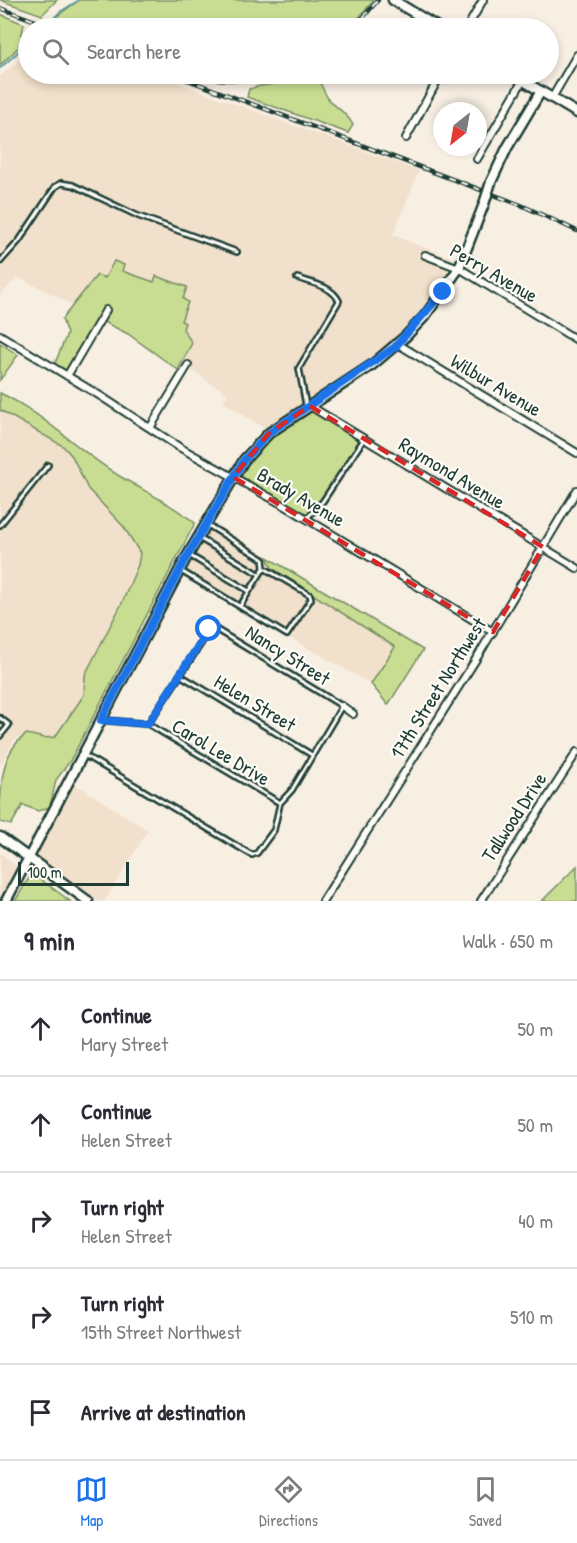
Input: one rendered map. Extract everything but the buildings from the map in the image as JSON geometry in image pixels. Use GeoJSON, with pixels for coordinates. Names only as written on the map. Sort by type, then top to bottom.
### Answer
{"type":"FeatureCollection","features":[{"type":"Feature","properties":{"kind":"street"},"geometry":{"type":"LineString","coordinates":[[393,0],[423,18]]}},
{"type":"Feature","properties":{"kind":"street"},"geometry":{"type":"LineString","coordinates":[[473,18],[483,0]]}},
{"type":"Feature","properties":{"kind":"street"},"geometry":{"type":"LineString","coordinates":[[552,98],[577,55]]}},
{"type":"Feature","properties":{"kind":"street"},"geometry":{"type":"LineString","coordinates":[[406,138],[436,84]]}},
{"type":"Feature","properties":{"kind":"street"},"geometry":{"type":"LineString","coordinates":[[477,159],[522,84]]}},
{"type":"Feature","properties":{"kind":"street"},"geometry":{"type":"LineString","coordinates":[[530,84],[577,113]]}},
{"type":"Feature","properties":{"kind":"street"},"geometry":{"type":"LineString","coordinates":[[6,901],[188,554],[233,477],[269,433],[372,365],[398,344],[425,316],[459,268],[491,182],[507,148],[541,91]]}},
{"type":"Feature","properties":{"kind":"street","name":"Perry Avenue"},"geometry":{"type":"LineString","coordinates":[[425,255],[459,268],[577,340]]}},
{"type":"Feature","properties":{"kind":"street"},"geometry":{"type":"LineString","coordinates":[[67,376],[106,310]]}},
{"type":"Feature","properties":{"kind":"street","name":"Brady Avenue"},"geometry":{"type":"LineString","coordinates":[[0,335],[216,469],[306,519],[493,632]]}},
{"type":"Feature","properties":{"kind":"street","name":"Wilbur Avenue"},"geometry":{"type":"LineString","coordinates":[[398,344],[577,453]]}},
{"type":"Feature","properties":{"kind":"street"},"geometry":{"type":"LineString","coordinates":[[150,428],[188,365]]}},
{"type":"Feature","properties":{"kind":"street","name":"Raymond Avenue"},"geometry":{"type":"LineString","coordinates":[[308,407],[577,568]]}},
{"type":"Feature","properties":{"kind":"street","name":"17th Street Northwest"},"geometry":{"type":"LineString","coordinates":[[323,901],[493,632],[577,490]]}},
{"type":"Feature","properties":{"kind":"street"},"geometry":{"type":"LineString","coordinates":[[342,706],[353,714]]}},
{"type":"Feature","properties":{"kind":"street","name":"Tallwood Drive"},"geometry":{"type":"LineString","coordinates":[[481,901],[577,752]]}},
{"type":"Feature","properties":{"kind":"street"},"geometry":{"type":"LineString","coordinates":[[0,837],[88,901]]}},
{"type":"Feature","properties":{"kind":"lane"},"geometry":{"type":"LineString","coordinates":[[0,262],[20,241],[55,187],[61,183],[73,185],[138,216],[237,252]]}},
{"type":"Feature","properties":{"kind":"lane"},"geometry":{"type":"LineString","coordinates":[[297,278],[326,288],[339,301],[299,368],[308,407]]}},
{"type":"Feature","properties":{"kind":"lane"},"geometry":{"type":"LineString","coordinates":[[306,519],[323,501],[364,439]]}},
{"type":"Feature","properties":{"kind":"lane"},"geometry":{"type":"LineString","coordinates":[[0,525],[48,465]]}},
{"type":"Feature","properties":{"kind":"lane"},"geometry":{"type":"LineString","coordinates":[[205,524],[264,559],[264,568],[240,606]]}},
{"type":"Feature","properties":{"kind":"lane"},"geometry":{"type":"LineString","coordinates":[[198,537],[260,574]]}},
{"type":"Feature","properties":{"kind":"lane"},"geometry":{"type":"LineString","coordinates":[[188,554],[249,591]]}},
{"type":"Feature","properties":{"kind":"lane"},"geometry":{"type":"LineString","coordinates":[[180,570],[287,635],[311,599],[310,596],[264,568]]}},
{"type":"Feature","properties":{"kind":"lane","name":"Nancy Street"},"geometry":{"type":"LineString","coordinates":[[180,675],[209,629],[215,627],[342,706]]}},
{"type":"Feature","properties":{"kind":"lane"},"geometry":{"type":"LineString","coordinates":[[101,720],[148,724],[180,675]]}},
{"type":"Feature","properties":{"kind":"lane","name":"Helen Street"},"geometry":{"type":"LineString","coordinates":[[180,675],[312,755]]}},
{"type":"Feature","properties":{"kind":"lane"},"geometry":{"type":"LineString","coordinates":[[84,755],[252,855],[274,830],[280,803],[292,790],[342,706]]}},
{"type":"Feature","properties":{"kind":"lane"},"geometry":{"type":"LineString","coordinates":[[0,718],[9,725],[0,736]]}},
{"type":"Feature","properties":{"kind":"lane","name":"Carol Lee Drive"},"geometry":{"type":"LineString","coordinates":[[148,724],[280,803]]}},
{"type":"Feature","properties":{"kind":"highlighted area"},"geometry":{"type":"Polygon","coordinates":[[[310,406],[543,547],[493,632],[233,477],[269,433],[310,406]]]}},
{"type":"Feature","properties":{"kind":"shaded area"},"geometry":{"type":"Polygon","coordinates":[[[18,61],[18,84],[180,84],[419,171],[393,235],[454,259],[429,306],[410,327],[369,361],[268,430],[223,402],[228,394],[182,364],[192,343],[180,321],[188,302],[182,300],[187,287],[156,277],[154,282],[122,271],[111,262],[105,278],[97,276],[73,305],[18,277],[0,295],[0,76],[18,61]]]}},
{"type":"Feature","properties":{"kind":"shaded area"},"geometry":{"type":"Polygon","coordinates":[[[0,410],[63,446],[72,456],[88,489],[124,527],[140,553],[138,565],[122,603],[85,675],[84,695],[75,710],[55,737],[44,738],[27,734],[14,740],[0,766],[0,410]]]}},
{"type":"Feature","properties":{"kind":"shaded area"},"geometry":{"type":"Polygon","coordinates":[[[210,521],[267,557],[272,568],[395,647],[371,684],[181,576],[210,521]]]}},
{"type":"Feature","properties":{"kind":"shaded area"},"geometry":{"type":"Polygon","coordinates":[[[72,782],[148,830],[105,901],[92,901],[32,858],[72,782]]]}},
{"type":"Feature","properties":{"kind":"shaded area"},"geometry":{"type":"Polygon","coordinates":[[[0,853],[16,866],[1,901],[0,901],[0,853]]]}},
{"type":"Feature","properties":{"kind":"green space"},"geometry":{"type":"Polygon","coordinates":[[[0,0],[57,0],[42,15],[0,0]]]}},
{"type":"Feature","properties":{"kind":"green space"},"geometry":{"type":"Polygon","coordinates":[[[79,0],[374,0],[359,18],[55,18],[79,0]]]}},
{"type":"Feature","properties":{"kind":"green space"},"geometry":{"type":"Polygon","coordinates":[[[0,14],[18,22],[18,48],[0,65],[0,14]]]}},
{"type":"Feature","properties":{"kind":"green space"},"geometry":{"type":"Polygon","coordinates":[[[320,84],[330,101],[353,125],[348,133],[247,97],[249,89],[265,85],[320,84]]]}},
{"type":"Feature","properties":{"kind":"green space"},"geometry":{"type":"Polygon","coordinates":[[[114,261],[124,265],[122,271],[154,282],[156,276],[187,287],[183,299],[188,302],[181,321],[185,323],[183,329],[192,343],[178,370],[128,334],[100,320],[67,376],[53,368],[67,334],[62,319],[97,275],[105,278],[114,261]]]}},
{"type":"Feature","properties":{"kind":"green space"},"geometry":{"type":"Polygon","coordinates":[[[0,343],[18,355],[0,380],[0,343]]]}},
{"type":"Feature","properties":{"kind":"green space"},"geometry":{"type":"Polygon","coordinates":[[[0,393],[32,411],[105,467],[168,504],[195,523],[70,761],[56,780],[50,807],[38,811],[23,805],[11,825],[0,822],[0,809],[3,772],[11,750],[27,734],[44,738],[55,737],[84,695],[85,675],[122,603],[138,565],[140,553],[124,527],[88,489],[72,456],[63,446],[0,410],[0,393]]]}},
{"type":"Feature","properties":{"kind":"green space"},"geometry":{"type":"Polygon","coordinates":[[[309,408],[361,440],[322,499],[306,517],[237,476],[259,446],[309,408]]]}},
{"type":"Feature","properties":{"kind":"green space"},"geometry":{"type":"Polygon","coordinates":[[[267,557],[423,650],[388,705],[371,684],[395,647],[272,568],[267,557]]]}},
{"type":"Feature","properties":{"kind":"green space"},"geometry":{"type":"Polygon","coordinates":[[[577,866],[577,901],[542,901],[577,866]]]}},
{"type":"Feature","properties":{"kind":"green space"},"geometry":{"type":"Polygon","coordinates":[[[32,873],[70,901],[15,901],[32,873]]]}},
{"type":"Feature","properties":{"kind":"waterway"},"geometry":{"type":"LineString","coordinates":[[54,18],[79,0]]}},
{"type":"Feature","properties":{"kind":"waterway"},"geometry":{"type":"LineString","coordinates":[[0,68],[18,52]]}},
{"type":"Feature","properties":{"kind":"railway"},"geometry":{"type":"LineString","coordinates":[[363,18],[378,0]]}},
{"type":"Feature","properties":{"kind":"railway"},"geometry":{"type":"LineString","coordinates":[[0,8],[28,18]]}},
{"type":"Feature","properties":{"kind":"railway"},"geometry":{"type":"LineString","coordinates":[[199,84],[521,205],[577,231]]}},
{"type":"Feature","properties":{"kind":"route"},"geometry":{"type":"LineString","coordinates":[[209,629],[148,724],[101,720],[185,560],[244,460],[269,433],[372,365],[395,347],[425,316],[443,292]]}}]}
